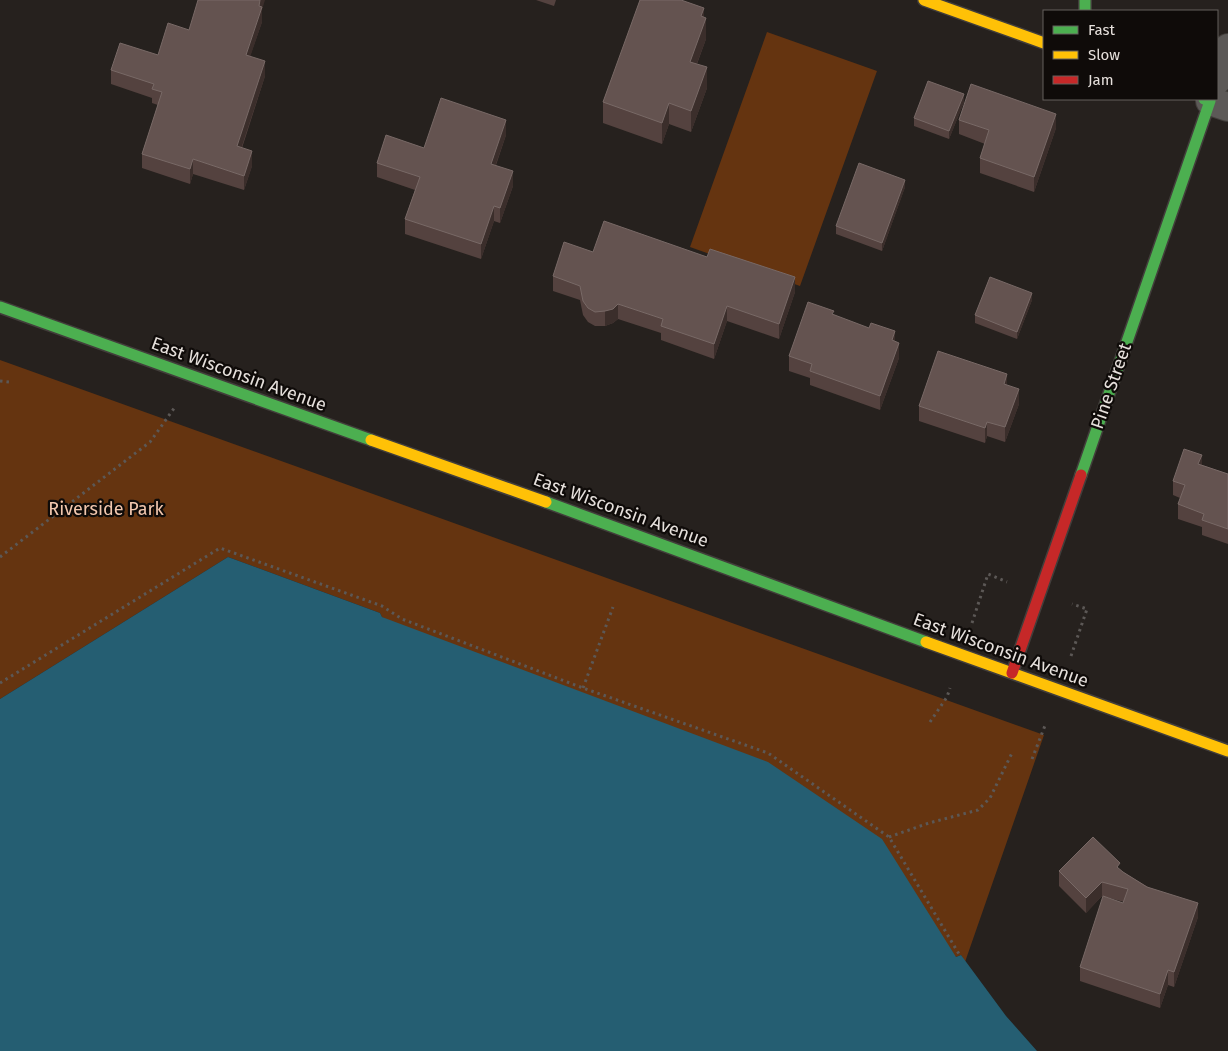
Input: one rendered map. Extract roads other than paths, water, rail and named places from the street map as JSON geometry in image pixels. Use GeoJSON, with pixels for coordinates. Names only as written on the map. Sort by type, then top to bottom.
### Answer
{"type":"FeatureCollection","features":[{"type":"Feature","properties":{"kind":"main road"},"geometry":{"type":"LineString","coordinates":[[924,0],[1043,43]]}},
{"type":"Feature","properties":{"kind":"main road","name":"Pine Street"},"geometry":{"type":"LineString","coordinates":[[1012,673],[1213,100]]}},
{"type":"Feature","properties":{"kind":"main road","name":"East Wisconsin Avenue"},"geometry":{"type":"LineString","coordinates":[[0,307],[685,552],[1228,751]]}},
{"type":"Feature","properties":{"kind":"street","name":"Pine Street"},"geometry":{"type":"LineString","coordinates":[[1218,83],[1228,48]]}},
{"type":"Feature","properties":{"kind":"water"},"geometry":{"type":"Polygon","coordinates":[[[228,557],[380,613],[382,617],[768,762],[882,839],[956,957],[961,955],[1006,1016],[1037,1051],[0,1051],[0,699],[228,557]]]}},
{"type":"Feature","properties":{"kind":"park label","name":"Riverside Park"},"geometry":{"type":"Point","coordinates":[106,509]}}]}
